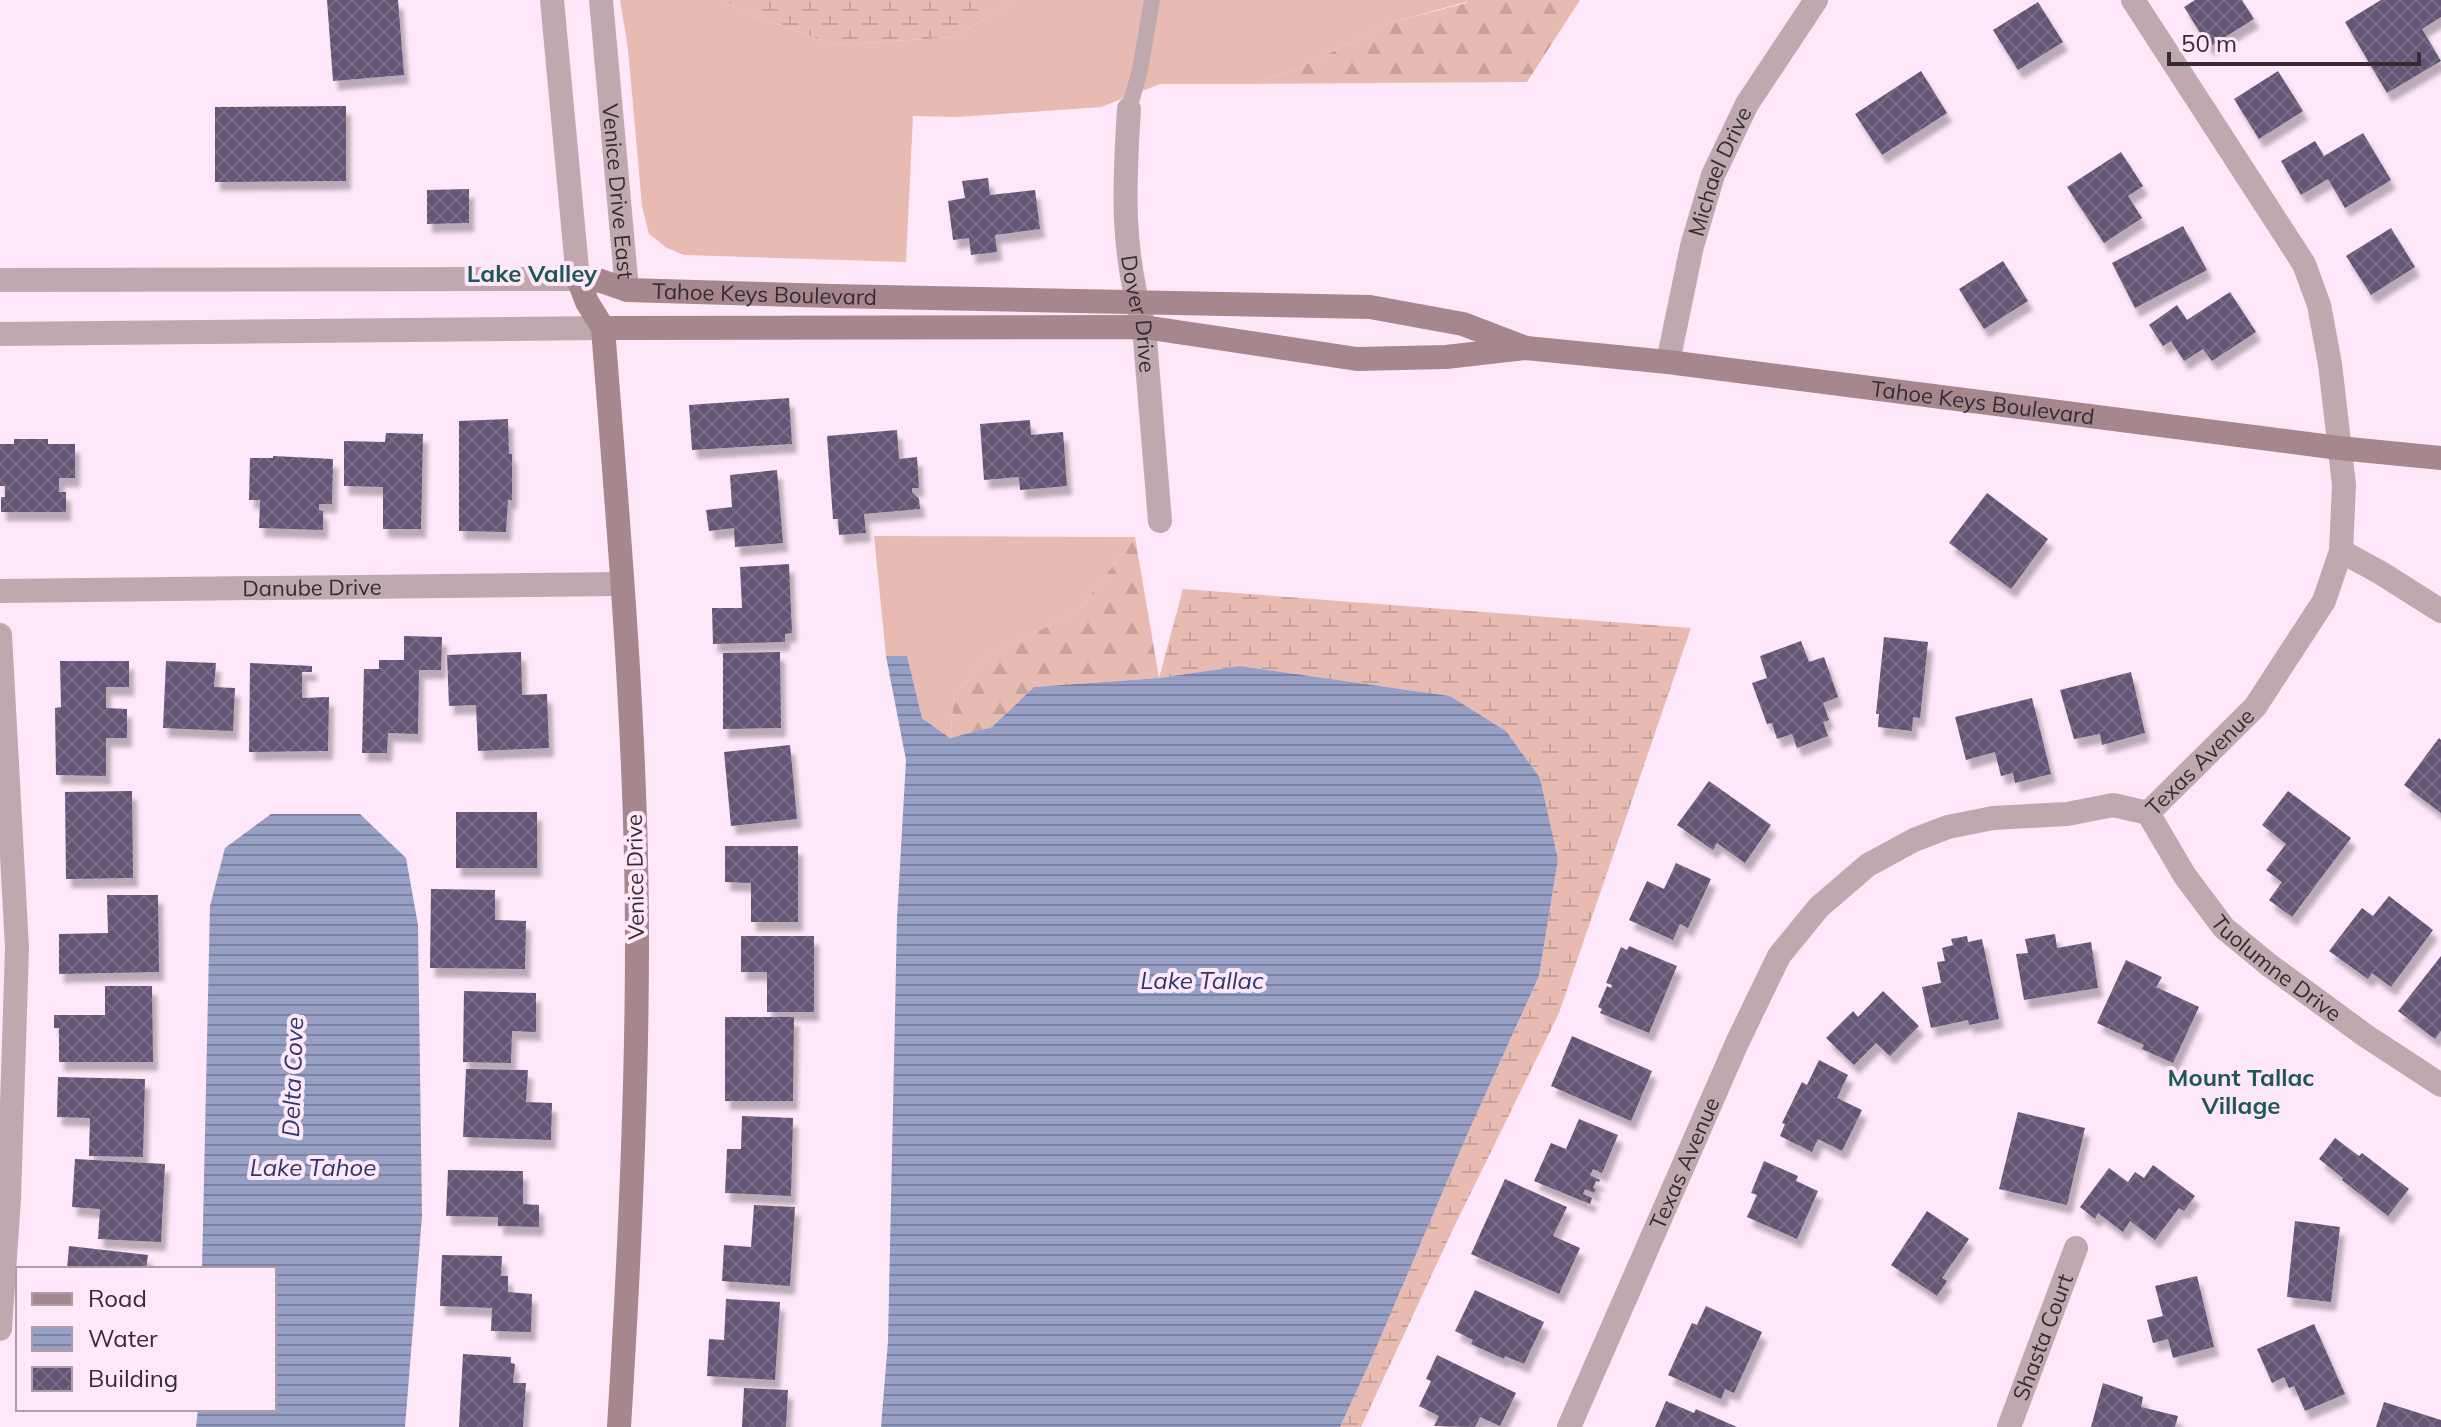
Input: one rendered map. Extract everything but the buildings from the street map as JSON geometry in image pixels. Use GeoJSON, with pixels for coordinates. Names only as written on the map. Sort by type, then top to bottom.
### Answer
{"type":"FeatureCollection","features":[{"type":"Feature","properties":{"kind":"street","name":"Venice Drive East"},"geometry":{"type":"LineString","coordinates":[[552,0],[578,279],[587,302],[603,328],[621,305],[627,290],[601,0]]}},
{"type":"Feature","properties":{"kind":"street","name":"Michael Drive"},"geometry":{"type":"LineString","coordinates":[[1668,362],[1692,246],[1713,175],[1747,104],[1816,0]]}},
{"type":"Feature","properties":{"kind":"street","name":"Texas Avenue"},"geometry":{"type":"LineString","coordinates":[[1569,1427],[1779,956],[1819,907],[1868,865],[1914,840],[1948,827],[1993,818],[2067,814],[2113,805],[2148,813],[2255,707],[2324,601],[2341,551],[2344,485],[2330,364],[2319,305],[2304,264],[2133,0]]}},
{"type":"Feature","properties":{"kind":"street","name":"Dover Drive"},"geometry":{"type":"LineString","coordinates":[[1129,109],[1125,223],[1144,327],[1160,521]]}},
{"type":"Feature","properties":{"kind":"street","name":"Tahoe Keys Boulevard"},"geometry":{"type":"LineString","coordinates":[[0,280],[578,279],[601,281],[627,290],[1370,307],[1463,324],[1526,348]]}},
{"type":"Feature","properties":{"kind":"street","name":"Tahoe Keys Boulevard"},"geometry":{"type":"LineString","coordinates":[[0,334],[1144,327],[1357,359],[1446,357],[1526,348],[1668,362],[2339,448],[2441,458]]}},
{"type":"Feature","properties":{"kind":"street","name":"Venice Drive"},"geometry":{"type":"LineString","coordinates":[[603,328],[632,742],[637,943],[633,1194],[619,1427]]}},
{"type":"Feature","properties":{"kind":"street"},"geometry":{"type":"LineString","coordinates":[[2341,551],[2441,611]]}},
{"type":"Feature","properties":{"kind":"street","name":"Danube Drive"},"geometry":{"type":"LineString","coordinates":[[0,591],[622,584]]}},
{"type":"Feature","properties":{"kind":"street"},"geometry":{"type":"LineString","coordinates":[[0,635],[17,948],[9,1199],[0,1329]]}},
{"type":"Feature","properties":{"kind":"street","name":"Tuolumne Drive"},"geometry":{"type":"LineString","coordinates":[[2148,813],[2185,876],[2224,928],[2305,992],[2441,1085]]}},
{"type":"Feature","properties":{"kind":"street","name":"Shasta Court"},"geometry":{"type":"LineString","coordinates":[[2009,1427],[2076,1248]]}},
{"type":"Feature","properties":{"kind":"lane"},"geometry":{"type":"LineString","coordinates":[[1129,109],[1140,70],[1152,0]]}},
{"type":"Feature","properties":{"kind":"green space"},"geometry":{"type":"Polygon","coordinates":[[[620,0],[726,0],[736,9],[835,45],[956,37],[1014,0],[1468,0],[1393,22],[1295,70],[1251,84],[1160,84],[1101,107],[959,117],[913,116],[906,262],[684,255],[667,248],[649,234],[642,206],[628,49],[620,0]]]}},
{"type":"Feature","properties":{"kind":"green space"},"geometry":{"type":"Polygon","coordinates":[[[726,0],[1014,0],[956,37],[835,45],[736,9],[726,0]]]}},
{"type":"Feature","properties":{"kind":"green space"},"geometry":{"type":"Polygon","coordinates":[[[1468,0],[1580,0],[1527,82],[1251,84],[1295,70],[1393,22],[1468,0]]]}},
{"type":"Feature","properties":{"kind":"green space"},"geometry":{"type":"Polygon","coordinates":[[[874,536],[1135,537],[1078,611],[987,657],[954,696],[950,738],[922,718],[907,657],[886,656],[874,536]]]}},
{"type":"Feature","properties":{"kind":"green space"},"geometry":{"type":"Polygon","coordinates":[[[1135,537],[1159,678],[1034,687],[992,727],[950,738],[954,696],[987,657],[1078,611],[1135,537]]]}},
{"type":"Feature","properties":{"kind":"green space"},"geometry":{"type":"Polygon","coordinates":[[[1183,589],[1691,628],[1559,1013],[1453,1229],[1361,1427],[1340,1427],[1539,976],[1558,859],[1540,778],[1506,731],[1450,696],[1240,666],[1159,678],[1183,589]]]}},
{"type":"Feature","properties":{"kind":"water","name":"Lake Tallac"},"geometry":{"type":"Polygon","coordinates":[[[886,656],[907,656],[922,718],[950,738],[992,727],[1034,687],[1159,678],[1240,666],[1450,696],[1506,731],[1540,778],[1558,859],[1539,976],[1340,1427],[881,1427],[888,1341],[897,919],[906,760],[886,656]]]}},
{"type":"Feature","properties":{"kind":"water","name":"Lake Tahoe"},"geometry":{"type":"Polygon","coordinates":[[[271,814],[360,814],[406,858],[418,925],[422,1216],[405,1427],[196,1427],[198,1411],[276,1411],[276,1267],[202,1267],[210,906],[225,848],[271,814]]]}},
{"type":"Feature","properties":{"kind":"district","name":"Lake Valley"},"geometry":{"type":"Point","coordinates":[532,273]}},
{"type":"Feature","properties":{"kind":"district","name":"Mount Tallac Village"},"geometry":{"type":"Point","coordinates":[2241,1091]}},
{"type":"Feature","properties":{"kind":"water label","name":"Delta Cove"},"geometry":{"type":"Point","coordinates":[292,1077]}}]}
